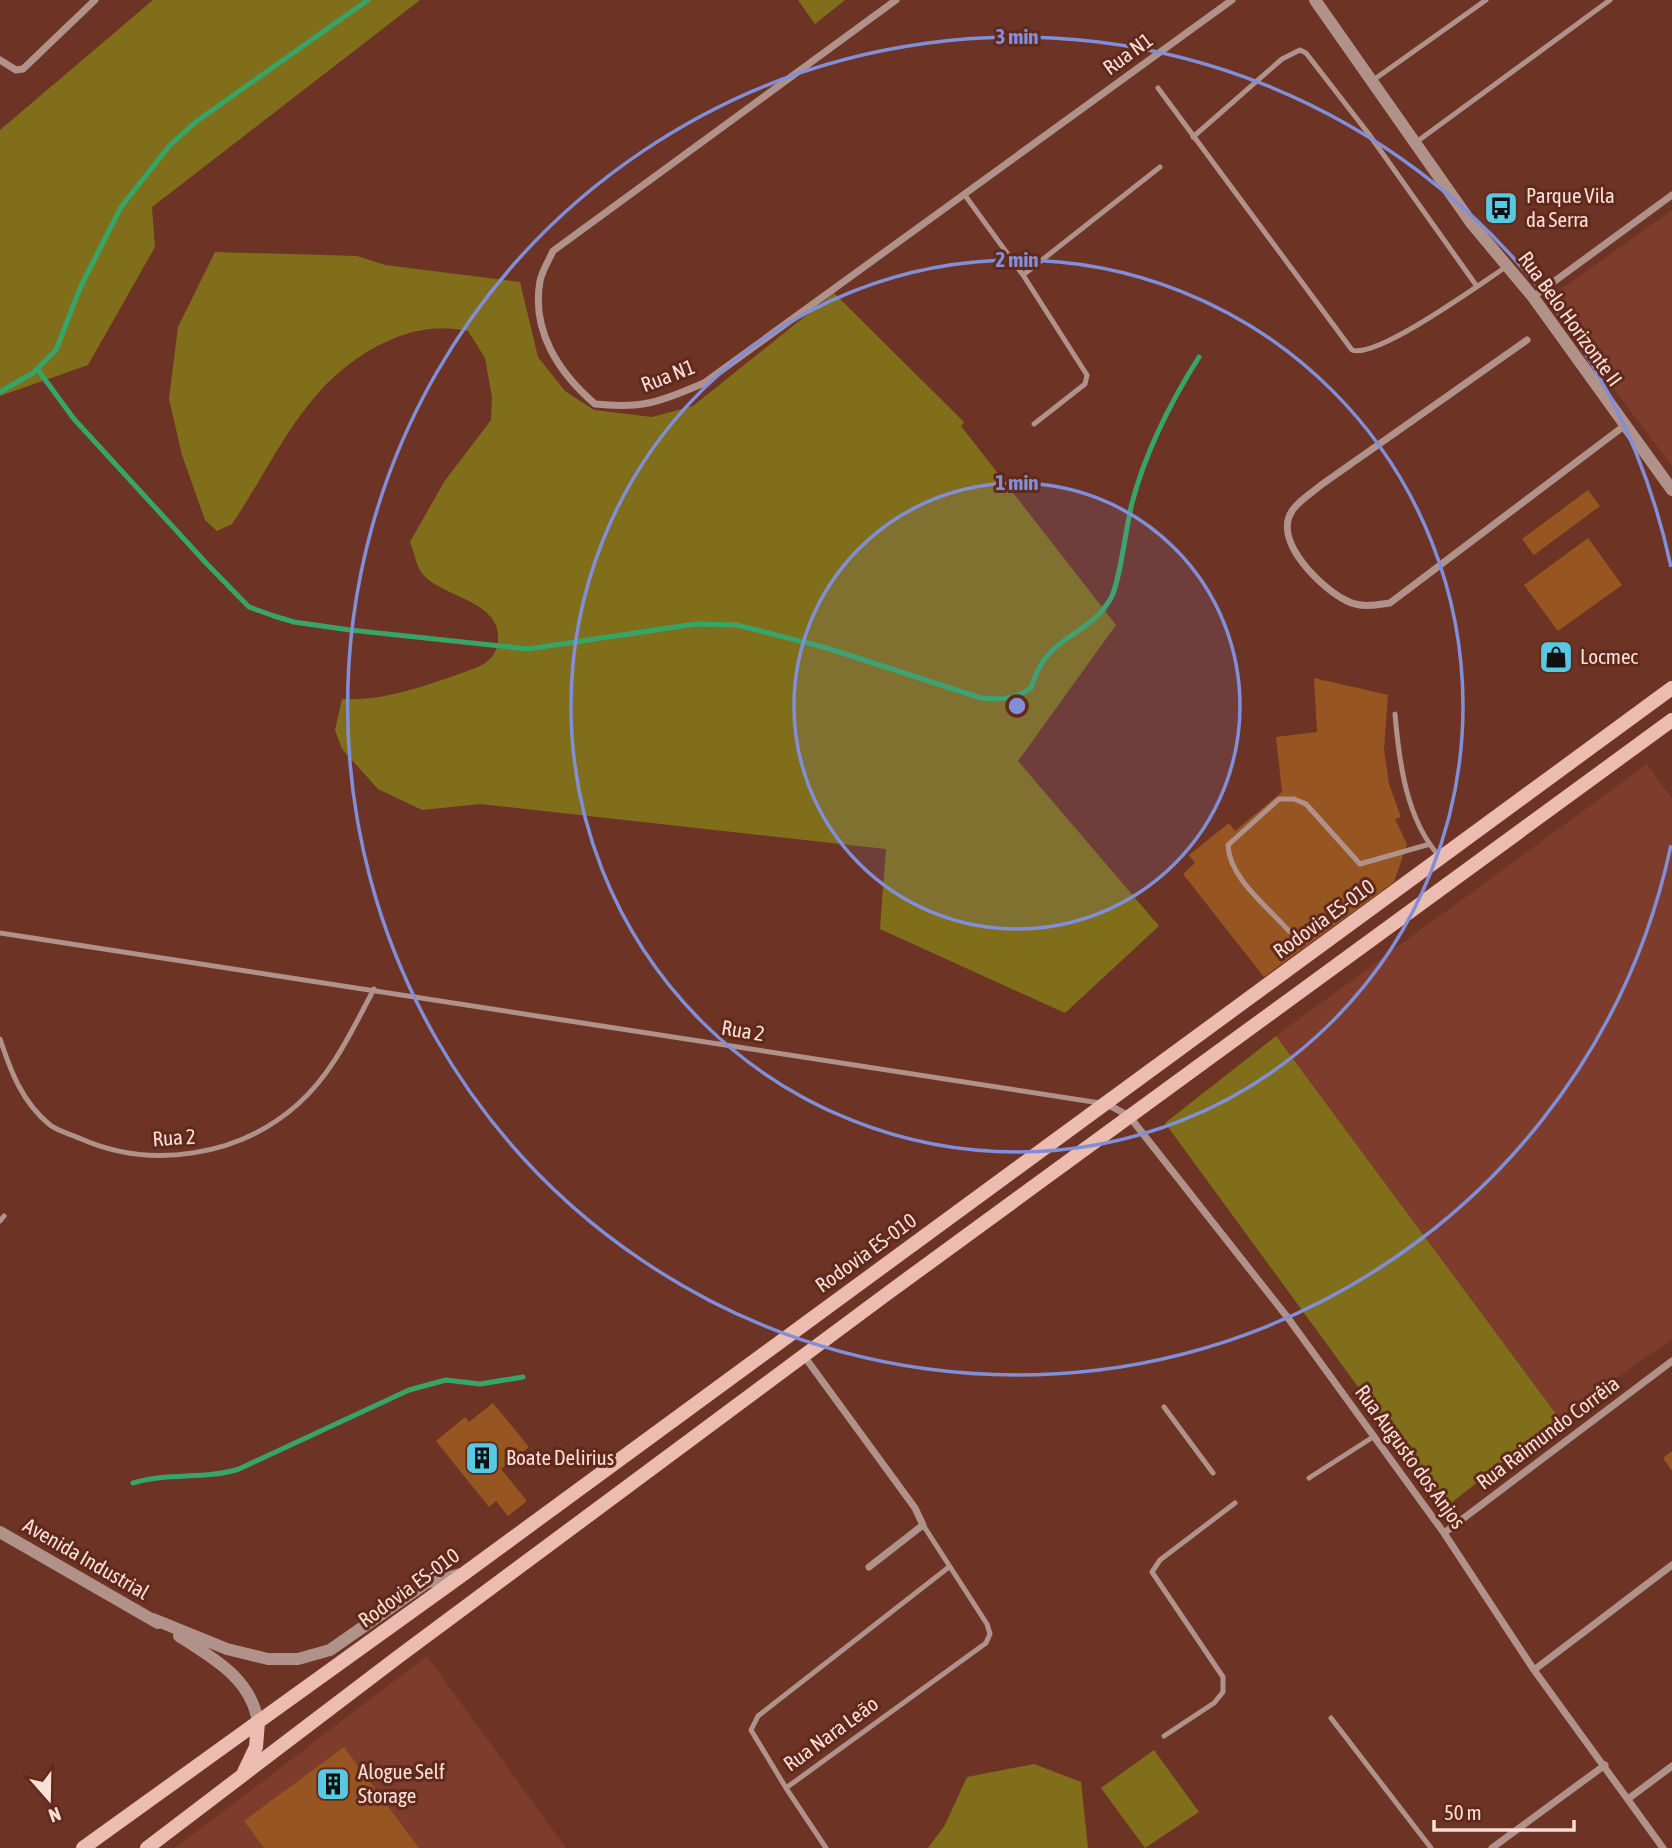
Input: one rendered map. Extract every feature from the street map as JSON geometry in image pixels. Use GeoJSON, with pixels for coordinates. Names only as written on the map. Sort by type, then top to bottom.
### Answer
{"type":"FeatureCollection","features":[{"type":"Feature","properties":{"kind":"main road","name":"Rodovia ES-010"},"geometry":{"type":"LineString","coordinates":[[83,1848],[465,1573],[1672,688]]}},
{"type":"Feature","properties":{"kind":"main road"},"geometry":{"type":"LineString","coordinates":[[147,1848],[804,1356],[1669,724]]}},
{"type":"Feature","properties":{"kind":"main road"},"geometry":{"type":"LineString","coordinates":[[242,1776],[256,1747],[258,1722]]}},
{"type":"Feature","properties":{"kind":"street"},"geometry":{"type":"LineString","coordinates":[[0,60],[16,70],[23,69],[94,0]]}},
{"type":"Feature","properties":{"kind":"street","name":"Rua N1"},"geometry":{"type":"LineString","coordinates":[[896,0],[553,251],[540,280],[540,318],[548,345],[566,376],[595,404],[628,407],[656,403],[704,383],[1232,0]]}},
{"type":"Feature","properties":{"kind":"street","name":"Rua Belo Horizonte II"},"geometry":{"type":"LineString","coordinates":[[1315,0],[1472,224],[1533,297],[1672,490]]}},
{"type":"Feature","properties":{"kind":"street"},"geometry":{"type":"LineString","coordinates":[[1533,297],[1672,195]]}},
{"type":"Feature","properties":{"kind":"street"},"geometry":{"type":"LineString","coordinates":[[1527,340],[1321,485],[1292,511],[1287,526],[1291,542],[1310,574],[1347,602],[1365,606],[1390,603],[1624,426]]}},
{"type":"Feature","properties":{"kind":"street","name":"Rua Augusto dos Anjos"},"geometry":{"type":"LineString","coordinates":[[1107,1104],[1129,1116],[1288,1318],[1444,1533],[1534,1670],[1663,1848]]}},
{"type":"Feature","properties":{"kind":"street","name":"Rua Nara Leão"},"geometry":{"type":"LineString","coordinates":[[804,1356],[915,1508],[923,1525]]}},
{"type":"Feature","properties":{"kind":"street","name":"Rua Raimundo Corrêia"},"geometry":{"type":"LineString","coordinates":[[1444,1533],[1672,1361]]}},
{"type":"Feature","properties":{"kind":"street"},"geometry":{"type":"LineString","coordinates":[[869,1567],[923,1525]]}},
{"type":"Feature","properties":{"kind":"street","name":"Avenida Industrial"},"geometry":{"type":"LineString","coordinates":[[0,1532],[152,1619],[227,1667],[248,1690],[255,1704],[258,1722]]}},
{"type":"Feature","properties":{"kind":"street"},"geometry":{"type":"LineString","coordinates":[[1534,1670],[1672,1564]]}},
{"type":"Feature","properties":{"kind":"street","name":"Avenida Industrial"},"geometry":{"type":"LineString","coordinates":[[152,1619],[227,1649],[268,1659],[298,1659],[331,1650],[426,1583],[465,1573]]}},
{"type":"Feature","properties":{"kind":"street"},"geometry":{"type":"LineString","coordinates":[[1492,1848],[1605,1765]]}},
{"type":"Feature","properties":{"kind":"street"},"geometry":{"type":"LineString","coordinates":[[1629,1800],[1672,1766]]}},
{"type":"Feature","properties":{"kind":"lane"},"geometry":{"type":"LineString","coordinates":[[1372,81],[1486,0]]}},
{"type":"Feature","properties":{"kind":"lane"},"geometry":{"type":"LineString","coordinates":[[1415,143],[1610,0]]}},
{"type":"Feature","properties":{"kind":"lane"},"geometry":{"type":"LineString","coordinates":[[1193,136],[1282,59],[1300,50],[1306,53],[1476,285]]}},
{"type":"Feature","properties":{"kind":"lane"},"geometry":{"type":"LineString","coordinates":[[1158,88],[1352,350],[1368,351],[1396,338],[1507,266]]}},
{"type":"Feature","properties":{"kind":"lane"},"geometry":{"type":"LineString","coordinates":[[1023,275],[1160,167]]}},
{"type":"Feature","properties":{"kind":"lane"},"geometry":{"type":"LineString","coordinates":[[964,194],[1067,341],[1087,379],[1034,424]]}},
{"type":"Feature","properties":{"kind":"lane"},"geometry":{"type":"LineString","coordinates":[[1395,714],[1406,790],[1430,844],[1442,859]]}},
{"type":"Feature","properties":{"kind":"lane"},"geometry":{"type":"LineString","coordinates":[[1289,931],[1229,859],[1228,845],[1279,799],[1294,799],[1306,804],[1360,864],[1430,844]]}},
{"type":"Feature","properties":{"kind":"lane","name":"Rua 2"},"geometry":{"type":"LineString","coordinates":[[0,933],[1107,1104]]}},
{"type":"Feature","properties":{"kind":"lane","name":"Rua 2"},"geometry":{"type":"LineString","coordinates":[[0,1039],[12,1075],[27,1100],[52,1126],[94,1145],[148,1157],[199,1154],[249,1135],[297,1105],[336,1060],[374,989]]}},
{"type":"Feature","properties":{"kind":"lane"},"geometry":{"type":"LineString","coordinates":[[1164,1407],[1213,1474]]}},
{"type":"Feature","properties":{"kind":"lane"},"geometry":{"type":"LineString","coordinates":[[1309,1478],[1373,1437]]}},
{"type":"Feature","properties":{"kind":"lane"},"geometry":{"type":"LineString","coordinates":[[1164,1736],[1214,1703],[1223,1692],[1223,1677],[1152,1572],[1160,1560],[1235,1503]]}},
{"type":"Feature","properties":{"kind":"lane","name":"Rua Nara Leão"},"geometry":{"type":"LineString","coordinates":[[923,1525],[987,1624],[990,1634],[986,1643],[786,1788],[755,1742],[751,1730],[758,1716],[949,1567]]}},
{"type":"Feature","properties":{"kind":"lane"},"geometry":{"type":"LineString","coordinates":[[1331,1718],[1431,1848]]}},
{"type":"Feature","properties":{"kind":"lane"},"geometry":{"type":"LineString","coordinates":[[786,1788],[826,1848]]}},
{"type":"Feature","properties":{"kind":"shaded area"},"geometry":{"type":"Polygon","coordinates":[[[153,0],[420,0],[152,207],[155,247],[88,365],[0,396],[0,130],[153,0]]]}},
{"type":"Feature","properties":{"kind":"shaded area"},"geometry":{"type":"Polygon","coordinates":[[[798,0],[845,0],[815,24],[798,0]]]}},
{"type":"Feature","properties":{"kind":"shaded area"},"geometry":{"type":"Polygon","coordinates":[[[1672,210],[1672,466],[1546,300],[1672,210]]]}},
{"type":"Feature","properties":{"kind":"shaded area"},"geometry":{"type":"Polygon","coordinates":[[[215,252],[357,256],[385,265],[520,282],[538,357],[565,391],[594,410],[652,417],[693,406],[834,293],[964,422],[961,426],[1116,625],[1018,761],[1159,926],[1065,1013],[880,929],[886,849],[480,804],[422,810],[378,789],[342,749],[335,730],[342,699],[373,698],[432,683],[481,665],[491,658],[497,647],[496,626],[490,616],[468,600],[430,581],[419,569],[410,542],[444,482],[491,420],[492,397],[485,358],[468,331],[448,328],[409,333],[361,356],[337,374],[316,396],[281,444],[232,524],[217,531],[205,520],[182,455],[169,399],[178,327],[215,252]]]}},
{"type":"Feature","properties":{"kind":"shaded area"},"geometry":{"type":"Polygon","coordinates":[[[1647,764],[1672,799],[1672,1339],[1559,1418],[1276,1036],[1647,764]]]}},
{"type":"Feature","properties":{"kind":"shaded area"},"geometry":{"type":"Polygon","coordinates":[[[1276,1036],[1559,1418],[1446,1507],[1165,1123],[1276,1036]]]}},
{"type":"Feature","properties":{"kind":"shaded area"},"geometry":{"type":"Polygon","coordinates":[[[427,1656],[566,1848],[175,1848],[427,1656]]]}},
{"type":"Feature","properties":{"kind":"shaded area"},"geometry":{"type":"Polygon","coordinates":[[[1154,1750],[1199,1812],[1145,1848],[1101,1788],[1154,1750]]]}},
{"type":"Feature","properties":{"kind":"shaded area"},"geometry":{"type":"Polygon","coordinates":[[[1034,1764],[1081,1782],[1088,1848],[928,1848],[945,1825],[967,1777],[1034,1764]]]}},
{"type":"Feature","properties":{"kind":"building"},"geometry":{"type":"Polygon","coordinates":[[[1588,490],[1600,506],[1534,555],[1522,539],[1588,490]]]}},
{"type":"Feature","properties":{"kind":"building"},"geometry":{"type":"Polygon","coordinates":[[[1588,538],[1622,585],[1558,631],[1524,585],[1588,538]]]}},
{"type":"Feature","properties":{"kind":"building"},"geometry":{"type":"Polygon","coordinates":[[[1314,678],[1388,695],[1384,749],[1389,784],[1401,817],[1395,819],[1407,844],[1394,882],[1264,977],[1183,874],[1195,863],[1189,855],[1229,823],[1235,831],[1282,792],[1276,737],[1317,732],[1314,678]]]}},
{"type":"Feature","properties":{"kind":"building","name":"Boate Delirius"},"geometry":{"type":"Polygon","coordinates":[[[493,1403],[529,1447],[501,1469],[527,1501],[508,1516],[496,1501],[489,1507],[436,1441],[465,1417],[469,1422],[493,1403]]]}},
{"type":"Feature","properties":{"kind":"building"},"geometry":{"type":"Polygon","coordinates":[[[1672,1451],[1672,1471],[1663,1458],[1672,1451]]]}},
{"type":"Feature","properties":{"kind":"building","name":"Alogue Self Storage"},"geometry":{"type":"Polygon","coordinates":[[[344,1747],[419,1848],[264,1848],[244,1821],[344,1747]]]}},
{"type":"Feature","properties":{"kind":"waterway"},"geometry":{"type":"LineString","coordinates":[[0,392],[33,373],[56,350],[81,286],[121,207],[170,145],[197,121],[368,0]]}},
{"type":"Feature","properties":{"kind":"waterway"},"geometry":{"type":"LineString","coordinates":[[38,370],[74,419],[207,564],[249,607],[274,616],[294,622],[350,630],[528,649],[696,624],[737,625],[827,648],[981,698],[994,699],[1013,697],[1031,688],[1038,669],[1047,656],[1091,622],[1111,598],[1132,503],[1144,464],[1169,409],[1199,357]]}},
{"type":"Feature","properties":{"kind":"waterway"},"geometry":{"type":"LineString","coordinates":[[133,1483],[239,1469],[409,1390],[446,1380],[480,1384],[523,1377]]}},
{"type":"Feature","properties":{"kind":"place","name":"Parque Vila da Serra"},"geometry":{"type":"Point","coordinates":[1501,208]}},
{"type":"Feature","properties":{"kind":"place","name":"Locmec"},"geometry":{"type":"Point","coordinates":[1556,657]}},
{"type":"Feature","properties":{"kind":"place","name":"Boate Delirius"},"geometry":{"type":"Point","coordinates":[482,1458]}},
{"type":"Feature","properties":{"kind":"place","name":"Alogue Self Storage"},"geometry":{"type":"Point","coordinates":[333,1784]}}]}
